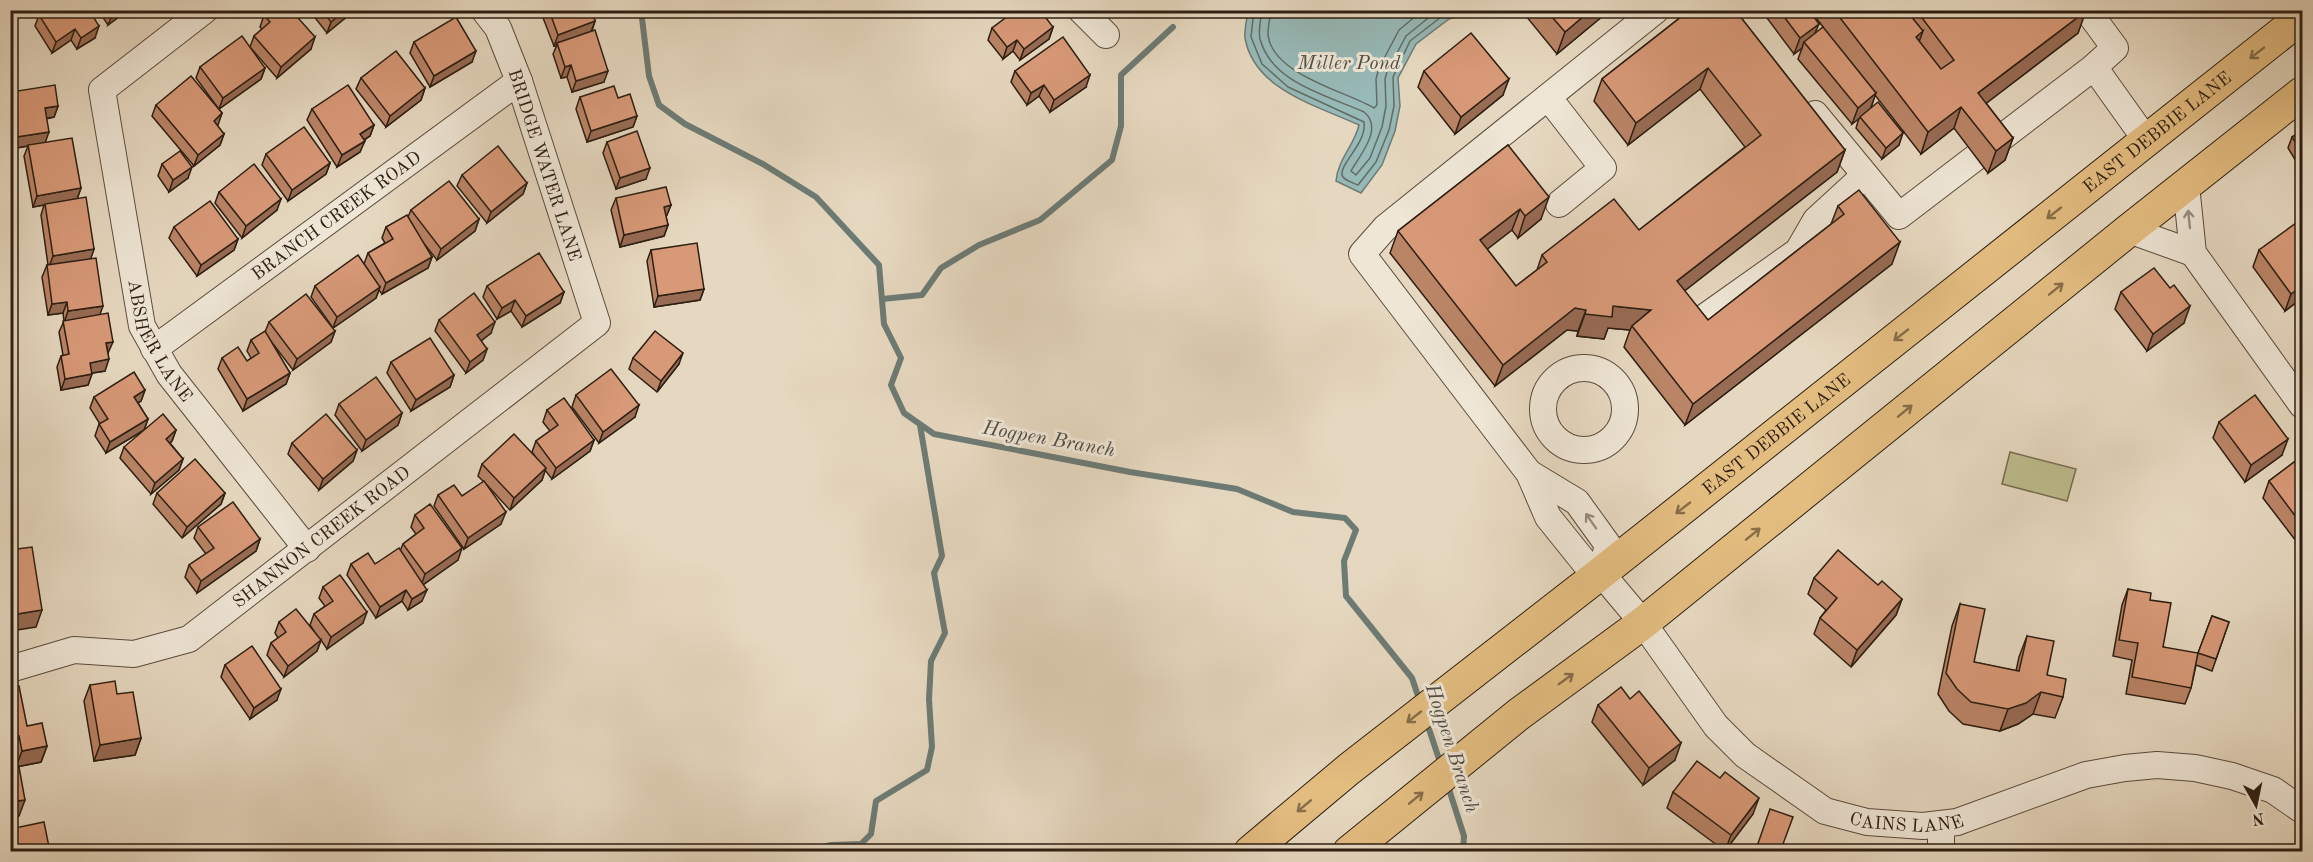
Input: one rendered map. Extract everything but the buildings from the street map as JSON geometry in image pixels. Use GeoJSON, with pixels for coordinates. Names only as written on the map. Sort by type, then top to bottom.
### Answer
{"type":"FeatureCollection","features":[{"type":"Feature","properties":{"kind":"main road","name":"EAST DEBBIE LANE"},"geometry":{"type":"LineString","coordinates":[[1250,852],[1348,769],[1601,573],[2302,17]]}},
{"type":"Feature","properties":{"kind":"main road"},"geometry":{"type":"LineString","coordinates":[[1360,843],[1519,714],[1643,623],[2302,93]]}},
{"type":"Feature","properties":{"kind":"street","name":"ABSHER LANE"},"geometry":{"type":"LineString","coordinates":[[205,10],[102,90],[142,326],[169,374],[307,549]]}},
{"type":"Feature","properties":{"kind":"street","name":"BRIDGE WATER LANE"},"geometry":{"type":"LineString","coordinates":[[484,10],[498,28],[519,81],[597,323]]}},
{"type":"Feature","properties":{"kind":"street"},"geometry":{"type":"LineString","coordinates":[[1081,10],[1106,35]]}},
{"type":"Feature","properties":{"kind":"street"},"geometry":{"type":"LineString","coordinates":[[1559,204],[1603,168],[1548,97],[1656,10]]}},
{"type":"Feature","properties":{"kind":"street"},"geometry":{"type":"LineString","coordinates":[[1798,93],[1899,216],[2094,68],[2115,48],[2087,10]]}},
{"type":"Feature","properties":{"kind":"street"},"geometry":{"type":"LineString","coordinates":[[2094,68],[2146,140]]}},
{"type":"Feature","properties":{"kind":"street","name":"BRANCH CREEK ROAD"},"geometry":{"type":"LineString","coordinates":[[154,349],[519,81]]}},
{"type":"Feature","properties":{"kind":"street","name":"CAINS LANE"},"geometry":{"type":"LineString","coordinates":[[1548,97],[1384,228],[1362,254],[1529,473],[1548,517],[1585,563],[1601,573],[1643,623],[1716,726],[1745,755],[1825,811],[1867,822],[1923,826],[1957,822],[2086,775],[2157,765],[2195,768],[2232,776],[2273,790],[2302,810]]}},
{"type":"Feature","properties":{"kind":"street"},"geometry":{"type":"LineString","coordinates":[[1702,319],[1798,251],[1816,220],[1865,175]]}},
{"type":"Feature","properties":{"kind":"street"},"geometry":{"type":"LineString","coordinates":[[2186,185],[2193,253],[2302,405]]}},
{"type":"Feature","properties":{"kind":"street"},"geometry":{"type":"LineString","coordinates":[[2129,230],[2193,253]]}},
{"type":"Feature","properties":{"kind":"street","name":"SHANNON CREEK ROAD"},"geometry":{"type":"LineString","coordinates":[[10,669],[74,650],[134,654],[189,639],[597,323]]}},
{"type":"Feature","properties":{"kind":"street"},"geometry":{"type":"LineString","coordinates":[[1529,473],[1560,442]]}},
{"type":"Feature","properties":{"kind":"street"},"geometry":{"type":"LineString","coordinates":[[1941,824],[1941,852]]}},
{"type":"Feature","properties":{"kind":"shaded area"},"geometry":{"type":"Polygon","coordinates":[[[2010,452],[2076,469],[2067,501],[2002,484],[2010,452]]]}},
{"type":"Feature","properties":{"kind":"water","name":"Miller Pond"},"geometry":{"type":"Polygon","coordinates":[[[1248,10],[1480,11],[1449,19],[1416,44],[1398,78],[1400,106],[1395,131],[1382,165],[1361,193],[1336,181],[1337,173],[1359,125],[1290,94],[1261,71],[1251,56],[1245,38],[1248,10]]]}},
{"type":"Feature","properties":{"kind":"waterway","name":"Hogpen Branch"},"geometry":{"type":"LineString","coordinates":[[641,10],[649,76],[659,105],[685,124],[763,164],[816,197],[879,265],[884,324],[901,358],[891,385],[904,413],[934,434],[1130,472],[1237,489],[1293,512],[1345,518],[1356,530],[1344,561],[1346,596],[1412,678],[1420,702]]}},
{"type":"Feature","properties":{"kind":"waterway"},"geometry":{"type":"LineString","coordinates":[[882,299],[922,295],[941,268],[979,245],[1040,220],[1112,160],[1121,126],[1121,75],[1173,27]]}},
{"type":"Feature","properties":{"kind":"waterway"},"geometry":{"type":"LineString","coordinates":[[815,852],[816,849],[831,845],[861,844],[871,834],[876,801],[927,770],[932,747],[929,699],[931,661],[945,633],[934,573],[942,556],[920,425]]}},
{"type":"Feature","properties":{"kind":"waterway","name":"Hogpen Branch"},"geometry":{"type":"LineString","coordinates":[[1426,720],[1441,765]]}},
{"type":"Feature","properties":{"kind":"waterway","name":"Hogpen Branch"},"geometry":{"type":"LineString","coordinates":[[1447,783],[1464,836],[1463,852]]}}]}
